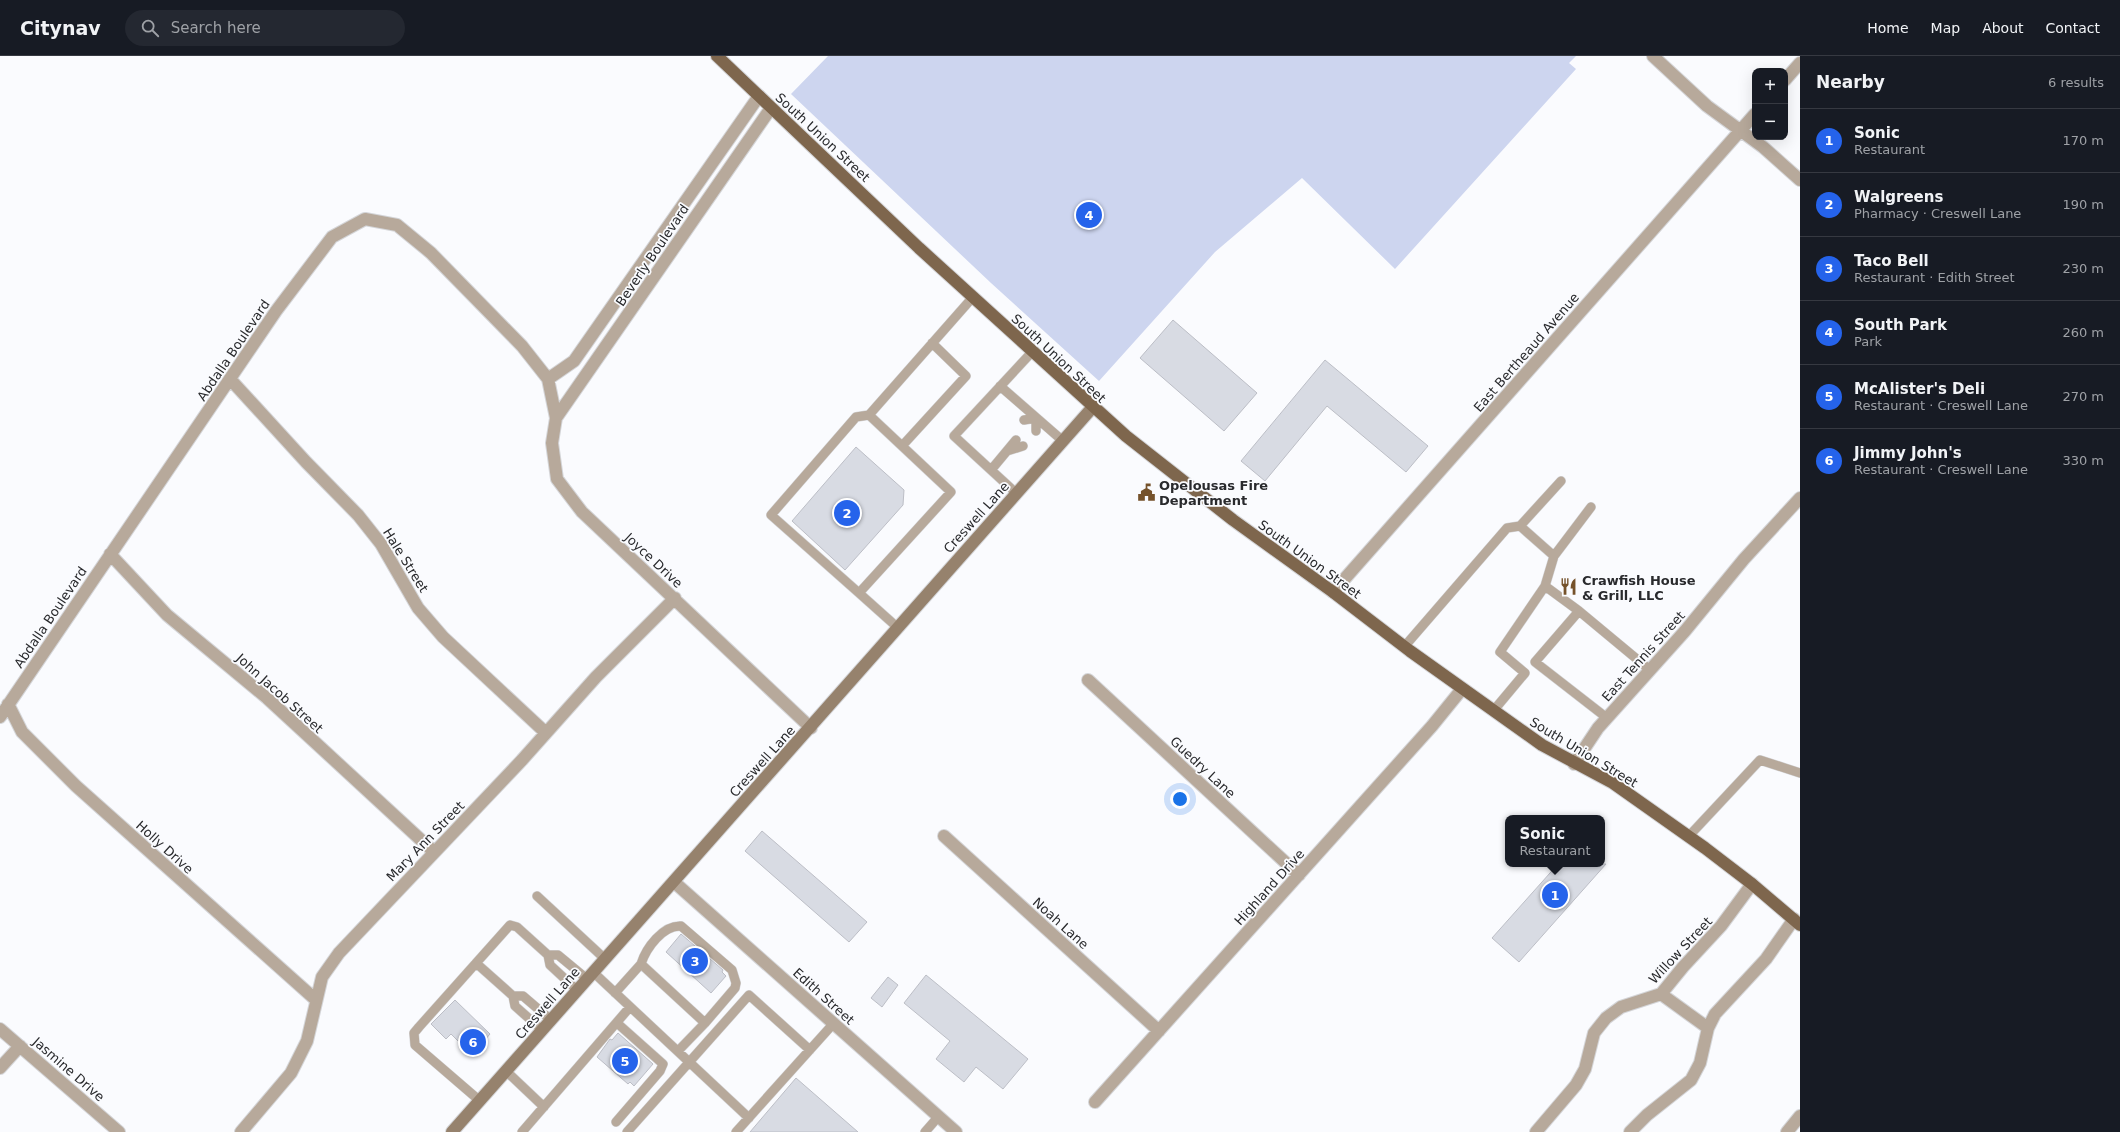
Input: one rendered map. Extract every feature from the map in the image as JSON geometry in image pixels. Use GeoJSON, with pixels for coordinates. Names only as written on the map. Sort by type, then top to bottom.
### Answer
{"type":"FeatureCollection","features":[{"type":"Feature","properties":{"kind":"main road","name":"South Union Street"},"geometry":{"type":"LineString","coordinates":[[717,56],[973,298],[1092,408],[1233,520],[1333,592],[1404,647],[1542,745],[1574,764],[1613,784],[1752,884],[1797,922]]}},
{"type":"Feature","properties":{"kind":"main road","name":"Creswell Lane"},"geometry":{"type":"LineString","coordinates":[[452,1132],[674,882],[700,850],[811,728],[897,627],[1092,408]]}},
{"type":"Feature","properties":{"kind":"street"},"geometry":{"type":"LineString","coordinates":[[1653,56],[1707,106],[1763,147],[1800,180]]}},
{"type":"Feature","properties":{"kind":"street"},"geometry":{"type":"LineString","coordinates":[[1788,77],[1800,63]]}},
{"type":"Feature","properties":{"kind":"street","name":"Beverly Boulevard"},"geometry":{"type":"LineString","coordinates":[[548,379],[574,360],[759,96]]}},
{"type":"Feature","properties":{"kind":"street","name":"Beverly Boulevard"},"geometry":{"type":"LineString","coordinates":[[556,418],[771,108]]}},
{"type":"Feature","properties":{"kind":"street","name":"East Bertheaud Avenue"},"geometry":{"type":"LineString","coordinates":[[1333,592],[1752,117]]}},
{"type":"Feature","properties":{"kind":"street","name":"Abdalla Boulevard"},"geometry":{"type":"LineString","coordinates":[[0,717],[276,311],[332,237],[365,219],[397,225],[431,253],[522,346],[548,379]]}},
{"type":"Feature","properties":{"kind":"street"},"geometry":{"type":"LineString","coordinates":[[574,360],[590,370]]}},
{"type":"Feature","properties":{"kind":"street","name":"Joyce Drive"},"geometry":{"type":"LineString","coordinates":[[548,379],[556,418],[552,442],[557,480],[582,512],[675,598],[811,728]]}},
{"type":"Feature","properties":{"kind":"street","name":"Hale Street"},"geometry":{"type":"LineString","coordinates":[[230,380],[306,462],[358,515],[381,544],[418,608],[443,637],[546,733]]}},
{"type":"Feature","properties":{"kind":"street","name":"East Tennis Street"},"geometry":{"type":"LineString","coordinates":[[1574,764],[1607,718],[1685,632],[1744,559],[1800,498]]}},
{"type":"Feature","properties":{"kind":"street","name":"John Jacob Street"},"geometry":{"type":"LineString","coordinates":[[110,554],[167,615],[267,698],[434,852]]}},
{"type":"Feature","properties":{"kind":"street","name":"Mary Ann Street"},"geometry":{"type":"LineString","coordinates":[[241,1132],[292,1073],[307,1041],[322,977],[339,953],[602,672],[675,598]]}},
{"type":"Feature","properties":{"kind":"street","name":"Guedry Lane"},"geometry":{"type":"LineString","coordinates":[[1088,680],[1299,875]]}},
{"type":"Feature","properties":{"kind":"street","name":"Highland Drive"},"geometry":{"type":"LineString","coordinates":[[1095,1102],[1432,726],[1462,689]]}},
{"type":"Feature","properties":{"kind":"street","name":"Holly Drive"},"geometry":{"type":"LineString","coordinates":[[8,704],[22,732],[76,786],[316,1000]]}},
{"type":"Feature","properties":{"kind":"street","name":"Noah Lane"},"geometry":{"type":"LineString","coordinates":[[944,836],[1159,1030]]}},
{"type":"Feature","properties":{"kind":"street","name":"Edith Street"},"geometry":{"type":"LineString","coordinates":[[674,882],[956,1132]]}},
{"type":"Feature","properties":{"kind":"street","name":"Willow Street"},"geometry":{"type":"LineString","coordinates":[[1536,1132],[1576,1085],[1585,1069],[1594,1033],[1606,1018],[1621,1007],[1660,994],[1722,926],[1752,884]]}},
{"type":"Feature","properties":{"kind":"street"},"geometry":{"type":"LineString","coordinates":[[1630,1132],[1647,1115],[1691,1080],[1700,1064],[1708,1028],[1715,1014],[1766,959],[1797,922]]}},
{"type":"Feature","properties":{"kind":"street"},"geometry":{"type":"LineString","coordinates":[[1660,994],[1708,1028]]}},
{"type":"Feature","properties":{"kind":"street","name":"Jasmine Drive"},"geometry":{"type":"LineString","coordinates":[[0,1029],[119,1132]]}},
{"type":"Feature","properties":{"kind":"street"},"geometry":{"type":"LineString","coordinates":[[0,1068],[20,1046]]}},
{"type":"Feature","properties":{"kind":"street"},"geometry":{"type":"LineString","coordinates":[[1787,1132],[1800,1116]]}},
{"type":"Feature","properties":{"kind":"lane"},"geometry":{"type":"LineString","coordinates":[[897,627],[771,515],[856,417],[869,415],[973,298]]}},
{"type":"Feature","properties":{"kind":"lane"},"geometry":{"type":"LineString","coordinates":[[902,446],[966,376],[932,343]]}},
{"type":"Feature","properties":{"kind":"lane"},"geometry":{"type":"LineString","coordinates":[[1016,493],[954,436],[1032,352]]}},
{"type":"Feature","properties":{"kind":"lane"},"geometry":{"type":"LineString","coordinates":[[1000,386],[1062,441]]}},
{"type":"Feature","properties":{"kind":"lane"},"geometry":{"type":"LineString","coordinates":[[859,593],[952,492],[869,415]]}},
{"type":"Feature","properties":{"kind":"lane"},"geometry":{"type":"LineString","coordinates":[[1036,418],[1030,425],[1036,418]]}},
{"type":"Feature","properties":{"kind":"lane"},"geometry":{"type":"LineString","coordinates":[[990,470],[1017,441]]}},
{"type":"Feature","properties":{"kind":"lane"},"geometry":{"type":"LineString","coordinates":[[1404,647],[1507,528],[1520,526],[1561,482]]}},
{"type":"Feature","properties":{"kind":"lane"},"geometry":{"type":"LineString","coordinates":[[1525,673],[1500,652],[1545,586],[1554,556],[1591,506]]}},
{"type":"Feature","properties":{"kind":"lane"},"geometry":{"type":"LineString","coordinates":[[1520,526],[1554,556]]}},
{"type":"Feature","properties":{"kind":"lane"},"geometry":{"type":"LineString","coordinates":[[1545,586],[1579,611],[1650,670]]}},
{"type":"Feature","properties":{"kind":"lane"},"geometry":{"type":"LineString","coordinates":[[1494,710],[1579,611]]}},
{"type":"Feature","properties":{"kind":"lane"},"geometry":{"type":"LineString","coordinates":[[1535,662],[1607,718]]}},
{"type":"Feature","properties":{"kind":"lane"},"geometry":{"type":"LineString","coordinates":[[1688,837],[1760,760],[1800,773]]}},
{"type":"Feature","properties":{"kind":"lane"},"geometry":{"type":"LineString","coordinates":[[537,896],[605,959]]}},
{"type":"Feature","properties":{"kind":"lane"},"geometry":{"type":"LineString","coordinates":[[480,1101],[415,1045],[413,1038],[414,1032],[510,925],[513,925],[548,956],[550,966],[578,990]]}},
{"type":"Feature","properties":{"kind":"lane"},"geometry":{"type":"LineString","coordinates":[[615,993],[641,964],[648,949],[663,933],[675,926],[681,926],[732,970],[736,983],[735,988],[705,1023],[678,1051]]}},
{"type":"Feature","properties":{"kind":"lane"},"geometry":{"type":"LineString","coordinates":[[548,956],[558,955],[615,993],[749,1118]]}},
{"type":"Feature","properties":{"kind":"lane"},"geometry":{"type":"LineString","coordinates":[[476,963],[512,996],[514,1006],[542,1030]]}},
{"type":"Feature","properties":{"kind":"lane"},"geometry":{"type":"LineString","coordinates":[[641,964],[705,1023]]}},
{"type":"Feature","properties":{"kind":"lane"},"geometry":{"type":"LineString","coordinates":[[627,1132],[749,995],[810,1050]]}},
{"type":"Feature","properties":{"kind":"lane"},"geometry":{"type":"LineString","coordinates":[[512,996],[523,996],[551,1020]]}},
{"type":"Feature","properties":{"kind":"lane"},"geometry":{"type":"LineString","coordinates":[[522,1132],[630,1008]]}},
{"type":"Feature","properties":{"kind":"lane"},"geometry":{"type":"LineString","coordinates":[[616,1122],[660,1071],[663,1064],[617,1023]]}},
{"type":"Feature","properties":{"kind":"lane"},"geometry":{"type":"LineString","coordinates":[[736,1132],[834,1023]]}},
{"type":"Feature","properties":{"kind":"lane"},"geometry":{"type":"LineString","coordinates":[[506,1071],[544,1107]]}},
{"type":"Feature","properties":{"kind":"lane"},"geometry":{"type":"LineString","coordinates":[[925,1132],[939,1116]]}},
{"type":"Feature","properties":{"kind":"shaded area"},"geometry":{"type":"Polygon","coordinates":[[[828,56],[1576,56],[1569,63],[1576,69],[1395,269],[1302,178],[1215,252],[1099,381],[991,283],[791,94],[828,56]]]}},
{"type":"Feature","properties":{"kind":"building"},"geometry":{"type":"Polygon","coordinates":[[[1173,320],[1257,393],[1224,431],[1140,358],[1173,320]]]}},
{"type":"Feature","properties":{"kind":"building"},"geometry":{"type":"Polygon","coordinates":[[[1325,360],[1428,446],[1406,472],[1327,406],[1265,481],[1241,461],[1325,360]]]}},
{"type":"Feature","properties":{"kind":"building"},"geometry":{"type":"Polygon","coordinates":[[[856,447],[904,490],[903,505],[845,570],[792,521],[856,447]]]}},
{"type":"Feature","properties":{"kind":"building"},"geometry":{"type":"Polygon","coordinates":[[[762,831],[867,922],[849,942],[745,851],[762,831]]]}},
{"type":"Feature","properties":{"kind":"building"},"geometry":{"type":"Polygon","coordinates":[[[1555,867],[1603,867],[1519,962],[1492,938],[1555,867]]]}},
{"type":"Feature","properties":{"kind":"building"},"geometry":{"type":"Polygon","coordinates":[[[681,934],[723,970],[722,972],[726,976],[711,993],[666,952],[681,934]]]}},
{"type":"Feature","properties":{"kind":"building"},"geometry":{"type":"Polygon","coordinates":[[[926,975],[1028,1059],[1003,1089],[976,1067],[964,1082],[936,1059],[950,1041],[904,1003],[926,975]]]}},
{"type":"Feature","properties":{"kind":"building"},"geometry":{"type":"Polygon","coordinates":[[[888,977],[898,985],[882,1007],[871,998],[888,977]]]}},
{"type":"Feature","properties":{"kind":"building"},"geometry":{"type":"Polygon","coordinates":[[[455,1000],[490,1034],[472,1055],[451,1034],[446,1039],[431,1024],[455,1000]]]}},
{"type":"Feature","properties":{"kind":"building"},"geometry":{"type":"Polygon","coordinates":[[[618,1033],[653,1064],[634,1086],[630,1082],[628,1084],[597,1057],[610,1039],[612,1040],[618,1033]]]}},
{"type":"Feature","properties":{"kind":"building"},"geometry":{"type":"Polygon","coordinates":[[[796,1078],[858,1132],[750,1132],[796,1078]]]}},
{"type":"Feature","properties":{"kind":"place","name":"South Park"},"geometry":{"type":"Point","coordinates":[1089,215]}},
{"type":"Feature","properties":{"kind":"place","name":"Opelousas Fire Department"},"geometry":{"type":"Point","coordinates":[1146,492]}},
{"type":"Feature","properties":{"kind":"place","name":"Walgreens"},"geometry":{"type":"Point","coordinates":[847,513]}},
{"type":"Feature","properties":{"kind":"place","name":"Crawfish House & Grill, LLC"},"geometry":{"type":"Point","coordinates":[1569,587]}},
{"type":"Feature","properties":{"kind":"place","name":"Sonic"},"geometry":{"type":"Point","coordinates":[1555,895]}},
{"type":"Feature","properties":{"kind":"place","name":"Taco Bell"},"geometry":{"type":"Point","coordinates":[695,961]}},
{"type":"Feature","properties":{"kind":"place","name":"Jimmy John's"},"geometry":{"type":"Point","coordinates":[473,1042]}},
{"type":"Feature","properties":{"kind":"place","name":"McAlister's Deli"},"geometry":{"type":"Point","coordinates":[625,1061]}}]}
